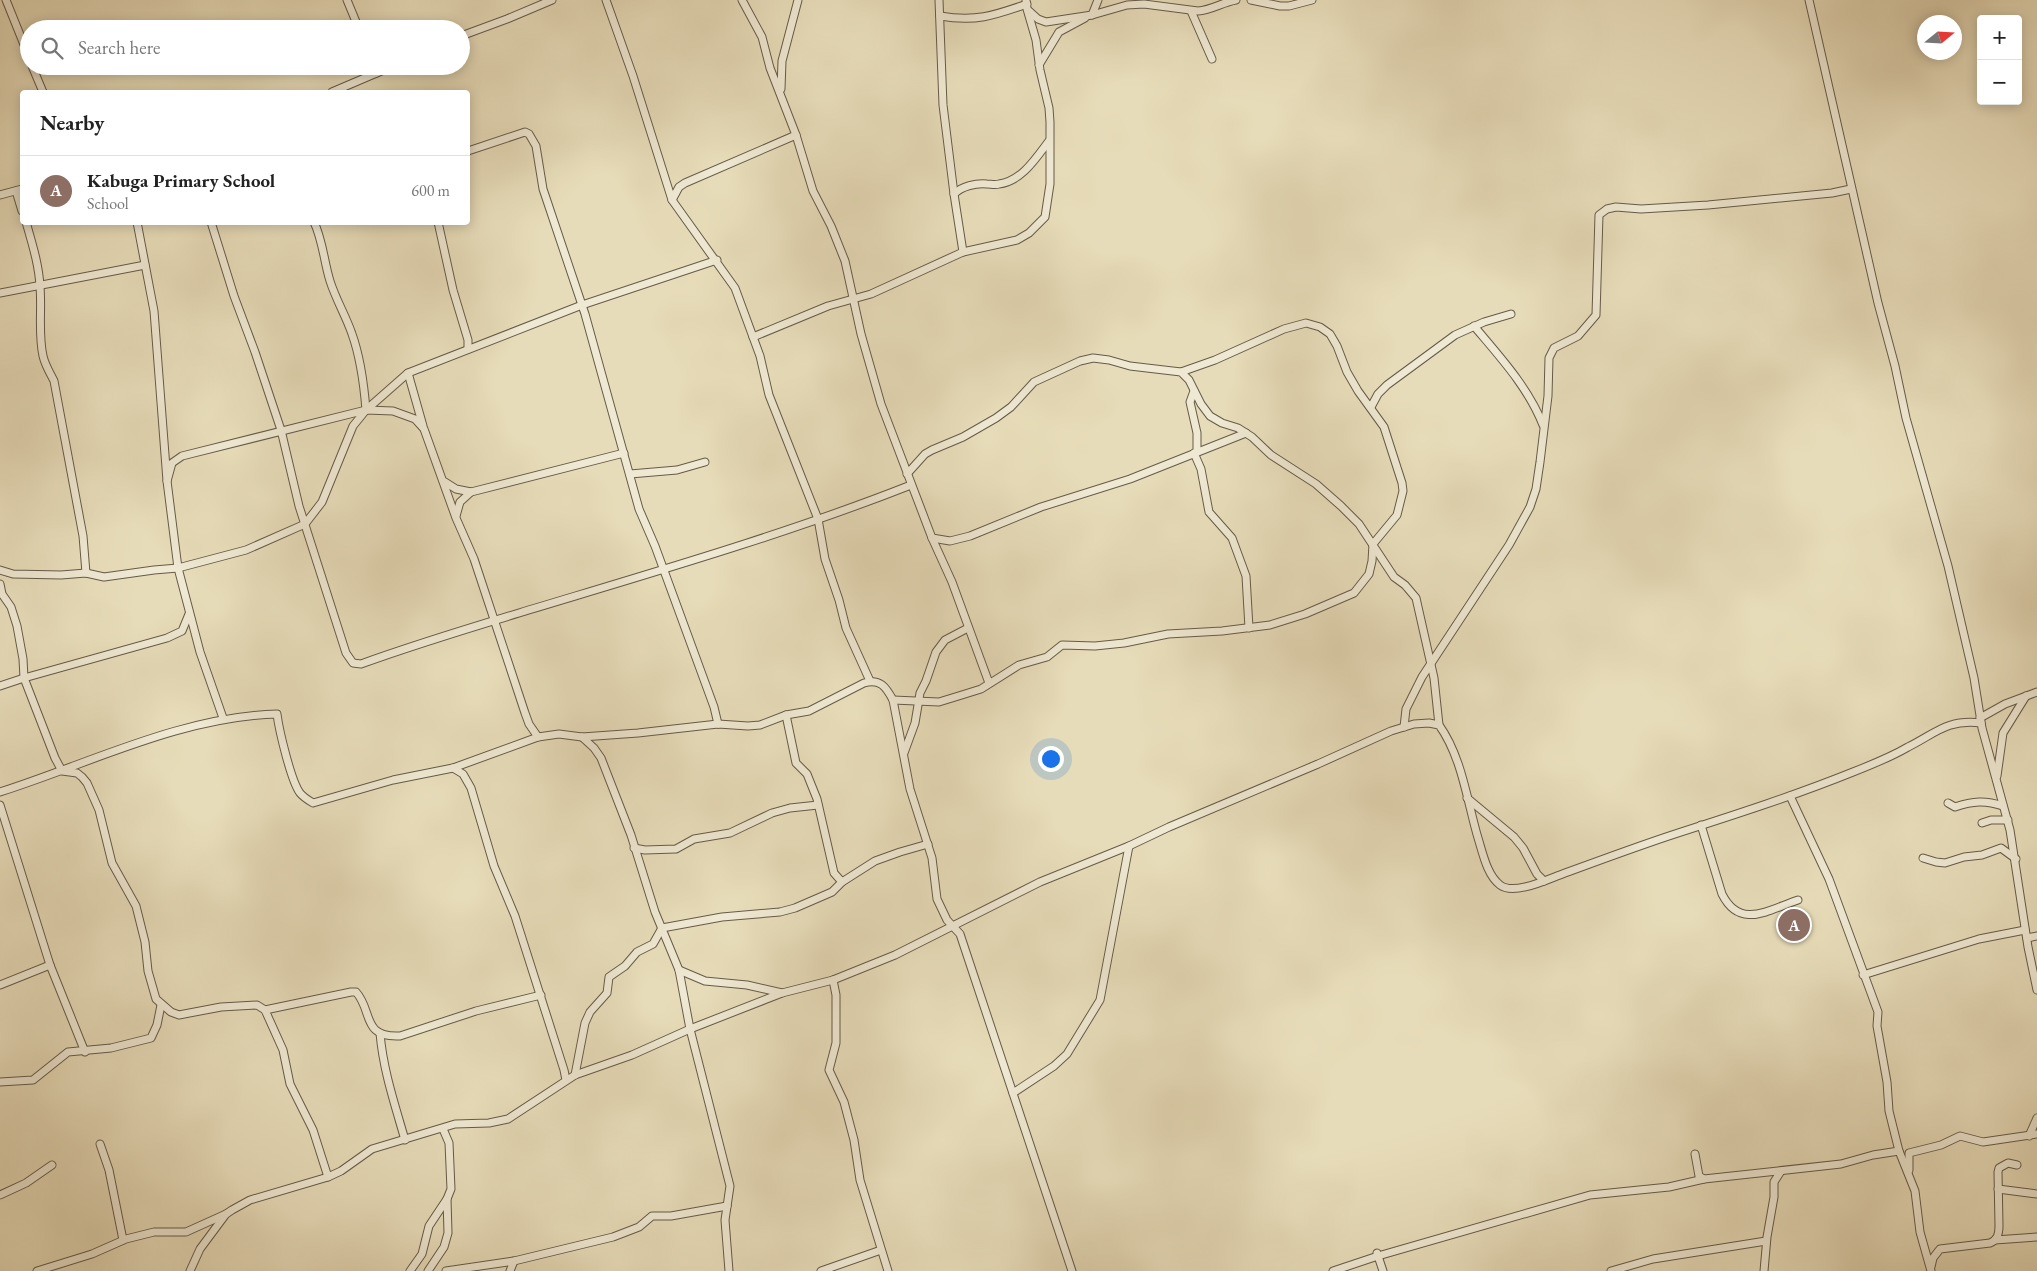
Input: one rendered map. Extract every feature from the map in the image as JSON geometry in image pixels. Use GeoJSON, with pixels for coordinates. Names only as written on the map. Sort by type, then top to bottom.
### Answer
{"type":"FeatureCollection","features":[{"type":"Feature","properties":{"kind":"street"},"geometry":{"type":"LineString","coordinates":[[6,0],[20,35]]}},
{"type":"Feature","properties":{"kind":"street"},"geometry":{"type":"LineString","coordinates":[[348,0],[356,20]]}},
{"type":"Feature","properties":{"kind":"street"},"geometry":{"type":"LineString","coordinates":[[470,33],[552,0]]}},
{"type":"Feature","properties":{"kind":"street"},"geometry":{"type":"LineString","coordinates":[[606,0],[633,76],[672,200],[717,260],[735,288],[760,356],[769,395],[818,519],[825,559],[846,628],[870,682]]}},
{"type":"Feature","properties":{"kind":"street"},"geometry":{"type":"LineString","coordinates":[[742,0],[762,37],[813,191],[831,226],[845,261],[861,334],[881,404],[932,538],[952,582],[989,683]]}},
{"type":"Feature","properties":{"kind":"street"},"geometry":{"type":"LineString","coordinates":[[781,95],[782,61],[798,0]]}},
{"type":"Feature","properties":{"kind":"street"},"geometry":{"type":"LineString","coordinates":[[939,0],[943,105],[963,252]]}},
{"type":"Feature","properties":{"kind":"street"},"geometry":{"type":"LineString","coordinates":[[1039,65],[1059,32],[1091,15],[1098,0]]}},
{"type":"Feature","properties":{"kind":"street"},"geometry":{"type":"LineString","coordinates":[[1027,4],[1038,19],[1046,22],[1091,15],[1127,4],[1144,4],[1191,11],[1206,10],[1225,2],[1236,0]]}},
{"type":"Feature","properties":{"kind":"street"},"geometry":{"type":"LineString","coordinates":[[1251,0],[1289,6],[1312,0]]}},
{"type":"Feature","properties":{"kind":"street"},"geometry":{"type":"LineString","coordinates":[[1809,0],[1878,303],[1895,366],[1906,418],[1932,508],[1960,618],[1974,678],[1981,721],[1996,783],[2008,820],[2037,990]]}},
{"type":"Feature","properties":{"kind":"street"},"geometry":{"type":"LineString","coordinates":[[940,16],[969,19],[981,18],[1027,4]]}},
{"type":"Feature","properties":{"kind":"street"},"geometry":{"type":"LineString","coordinates":[[753,337],[828,306],[871,294],[963,252],[1017,240],[1037,227],[1045,217],[1050,184],[1049,108],[1027,4]]}},
{"type":"Feature","properties":{"kind":"street"},"geometry":{"type":"LineString","coordinates":[[1191,11],[1212,59]]}},
{"type":"Feature","properties":{"kind":"street"},"geometry":{"type":"LineString","coordinates":[[36,75],[42,90]]}},
{"type":"Feature","properties":{"kind":"street"},"geometry":{"type":"LineString","coordinates":[[336,90],[366,75]]}},
{"type":"Feature","properties":{"kind":"street"},"geometry":{"type":"LineString","coordinates":[[470,150],[524,132],[529,134],[536,146],[543,189],[582,305],[639,508],[714,707],[718,724]]}},
{"type":"Feature","properties":{"kind":"street"},"geometry":{"type":"LineString","coordinates":[[672,200],[679,187],[686,183],[796,135]]}},
{"type":"Feature","properties":{"kind":"street"},"geometry":{"type":"LineString","coordinates":[[954,194],[967,186],[988,183],[999,184],[1014,178],[1036,159],[1050,141]]}},
{"type":"Feature","properties":{"kind":"street"},"geometry":{"type":"LineString","coordinates":[[1404,727],[1406,709],[1422,677],[1522,523],[1536,489],[1548,396],[1549,358],[1551,352],[1554,348],[1578,336],[1596,315],[1597,225],[1599,215],[1602,212],[1616,208],[1655,209],[1738,203],[1832,193],[1851,189]]}},
{"type":"Feature","properties":{"kind":"street"},"geometry":{"type":"LineString","coordinates":[[0,195],[19,190]]}},
{"type":"Feature","properties":{"kind":"street"},"geometry":{"type":"LineString","coordinates":[[27,225],[40,285],[41,319],[39,328],[43,358],[54,381],[83,536],[86,573]]}},
{"type":"Feature","properties":{"kind":"street"},"geometry":{"type":"LineString","coordinates":[[138,225],[156,328],[167,481],[178,568],[189,614],[223,718]]}},
{"type":"Feature","properties":{"kind":"street"},"geometry":{"type":"LineString","coordinates":[[212,225],[234,296],[281,430],[305,524],[346,653],[353,663],[361,664],[422,642],[663,569],[870,502],[911,485]]}},
{"type":"Feature","properties":{"kind":"street"},"geometry":{"type":"LineString","coordinates":[[315,225],[334,293],[356,345],[366,410]]}},
{"type":"Feature","properties":{"kind":"street"},"geometry":{"type":"LineString","coordinates":[[439,225],[453,290],[468,340],[468,349]]}},
{"type":"Feature","properties":{"kind":"street"},"geometry":{"type":"LineString","coordinates":[[0,570],[13,574],[60,575],[86,573],[104,577],[178,568],[246,550],[305,524],[322,502],[353,426],[366,410],[408,373],[582,305],[717,260]]}},
{"type":"Feature","properties":{"kind":"street"},"geometry":{"type":"LineString","coordinates":[[0,293],[145,265]]}},
{"type":"Feature","properties":{"kind":"street"},"geometry":{"type":"LineString","coordinates":[[1371,407],[1378,394],[1387,385],[1440,348],[1455,335],[1474,326],[1511,314]]}},
{"type":"Feature","properties":{"kind":"street"},"geometry":{"type":"LineString","coordinates":[[893,700],[939,702],[981,689],[1019,665],[1047,657],[1059,646],[1095,646],[1124,643],[1168,634],[1249,628],[1270,625],[1305,614],[1354,592],[1369,574],[1373,544],[1397,515],[1402,491],[1400,473],[1384,427],[1358,391],[1330,334],[1320,327],[1306,323],[1284,329],[1215,360],[1181,372],[1130,366],[1093,358],[1080,361],[1034,382],[1011,407],[996,418],[963,437],[925,454],[907,474]]}},
{"type":"Feature","properties":{"kind":"street"},"geometry":{"type":"LineString","coordinates":[[1474,326],[1517,379],[1536,408],[1543,426]]}},
{"type":"Feature","properties":{"kind":"street"},"geometry":{"type":"LineString","coordinates":[[1181,372],[1189,380],[1201,404],[1210,416],[1246,433],[1271,455],[1316,484],[1341,506],[1359,524],[1394,577],[1405,585],[1416,598],[1437,692],[1439,725],[1448,736],[1456,758],[1481,849],[1494,880],[1502,887],[1509,889],[1518,888],[1544,881],[1701,825],[1790,796],[1854,772],[1908,748],[1942,728],[1966,721],[1981,721],[2004,704],[2037,692]]}},
{"type":"Feature","properties":{"kind":"street"},"geometry":{"type":"LineString","coordinates":[[408,373],[424,429],[456,518],[474,559],[525,714],[538,737]]}},
{"type":"Feature","properties":{"kind":"street"},"geometry":{"type":"LineString","coordinates":[[1194,391],[1190,402],[1197,433],[1195,453],[1201,469],[1209,512],[1232,538],[1246,576],[1249,628]]}},
{"type":"Feature","properties":{"kind":"street"},"geometry":{"type":"LineString","coordinates":[[167,481],[172,463],[182,456],[366,410],[393,411],[409,416],[415,419],[424,429]]}},
{"type":"Feature","properties":{"kind":"street"},"geometry":{"type":"LineString","coordinates":[[932,538],[950,541],[970,536],[1041,507],[1110,486],[1246,433]]}},
{"type":"Feature","properties":{"kind":"street"},"geometry":{"type":"LineString","coordinates":[[444,482],[456,490],[471,492],[624,453]]}},
{"type":"Feature","properties":{"kind":"street"},"geometry":{"type":"LineString","coordinates":[[630,474],[677,470],[705,462]]}},
{"type":"Feature","properties":{"kind":"street"},"geometry":{"type":"LineString","coordinates":[[456,518],[460,502],[471,492]]}},
{"type":"Feature","properties":{"kind":"street"},"geometry":{"type":"LineString","coordinates":[[0,584],[2,594],[11,608],[15,621],[23,659],[24,678],[55,758],[62,770],[77,773],[87,783],[105,826],[111,860],[136,906],[145,942],[153,994],[161,1005],[179,1015],[221,1007],[257,1004],[265,1010],[283,1050],[290,1084],[313,1130],[328,1177]]}},
{"type":"Feature","properties":{"kind":"street"},"geometry":{"type":"LineString","coordinates":[[0,686],[167,638],[182,631],[189,614]]}},
{"type":"Feature","properties":{"kind":"street"},"geometry":{"type":"LineString","coordinates":[[903,754],[915,723],[918,700],[939,647],[953,634],[968,628]]}},
{"type":"Feature","properties":{"kind":"street"},"geometry":{"type":"LineString","coordinates":[[0,792],[164,735],[223,718],[277,714],[278,727],[293,780],[301,795],[312,803],[393,780],[454,768],[538,737],[559,734],[582,737],[667,731],[718,724],[760,725],[786,715],[809,711],[870,682],[878,682],[887,688],[893,700],[910,789],[932,858],[937,899],[952,926],[960,934],[1072,1271]]}},
{"type":"Feature","properties":{"kind":"street"},"geometry":{"type":"LineString","coordinates":[[1996,783],[2003,733],[2026,696]]}},
{"type":"Feature","properties":{"kind":"street"},"geometry":{"type":"LineString","coordinates":[[786,715],[796,763],[808,776],[818,805],[834,873],[842,882]]}},
{"type":"Feature","properties":{"kind":"street"},"geometry":{"type":"LineString","coordinates":[[37,1271],[92,1254],[123,1240],[154,1232],[186,1232],[226,1214],[250,1200],[328,1177],[341,1171],[368,1150],[455,1124],[489,1123],[508,1119],[575,1075],[632,1055],[690,1029],[782,993],[833,980],[895,955],[1040,882],[1129,846],[1168,827],[1361,744],[1414,724],[1428,723],[1439,725]]}},
{"type":"Feature","properties":{"kind":"street"},"geometry":{"type":"LineString","coordinates":[[582,737],[594,748],[601,758],[631,835],[655,912],[679,970],[690,1029],[730,1186],[725,1220],[729,1271]]}},
{"type":"Feature","properties":{"kind":"street"},"geometry":{"type":"LineString","coordinates":[[454,768],[463,774],[472,788],[494,866],[516,916],[566,1080]]}},
{"type":"Feature","properties":{"kind":"street"},"geometry":{"type":"LineString","coordinates":[[1790,796],[1829,879],[1878,1012],[1877,1026],[1887,1082],[1887,1100],[1899,1151],[1909,1174],[1919,1210],[1920,1232],[1931,1270]]}},
{"type":"Feature","properties":{"kind":"street"},"geometry":{"type":"LineString","coordinates":[[1467,798],[1514,837],[1523,848],[1537,874],[1544,881]]}},
{"type":"Feature","properties":{"kind":"street"},"geometry":{"type":"LineString","coordinates":[[1948,803],[1955,807],[1983,801],[2003,806]]}},
{"type":"Feature","properties":{"kind":"street"},"geometry":{"type":"LineString","coordinates":[[0,805],[50,964],[85,1052]]}},
{"type":"Feature","properties":{"kind":"street"},"geometry":{"type":"LineString","coordinates":[[634,848],[645,850],[676,849],[694,839],[730,833],[772,813],[790,808],[818,805]]}},
{"type":"Feature","properties":{"kind":"street"},"geometry":{"type":"LineString","coordinates":[[1982,823],[1991,820],[2008,820]]}},
{"type":"Feature","properties":{"kind":"street"},"geometry":{"type":"LineString","coordinates":[[1701,825],[1722,894],[1735,912],[1747,916],[1798,900]]}},
{"type":"Feature","properties":{"kind":"street"},"geometry":{"type":"LineString","coordinates":[[575,1075],[585,1023],[590,1012],[607,993],[609,977],[625,966],[637,952],[652,944],[662,928],[722,918],[780,912],[795,908],[832,892],[842,882],[881,859],[928,844]]}},
{"type":"Feature","properties":{"kind":"street"},"geometry":{"type":"LineString","coordinates":[[1013,1093],[1054,1066],[1067,1054],[1100,1000],[1129,846]]}},
{"type":"Feature","properties":{"kind":"street"},"geometry":{"type":"LineString","coordinates":[[1923,858],[1945,863],[1964,857],[1982,856],[2001,848],[2016,859]]}},
{"type":"Feature","properties":{"kind":"street"},"geometry":{"type":"LineString","coordinates":[[1863,975],[1979,940],[2026,930]]}},
{"type":"Feature","properties":{"kind":"street"},"geometry":{"type":"LineString","coordinates":[[2027,938],[2037,936]]}},
{"type":"Feature","properties":{"kind":"street"},"geometry":{"type":"LineString","coordinates":[[0,985],[50,964]]}},
{"type":"Feature","properties":{"kind":"street"},"geometry":{"type":"LineString","coordinates":[[679,970],[705,981],[747,985],[782,993]]}},
{"type":"Feature","properties":{"kind":"street"},"geometry":{"type":"LineString","coordinates":[[833,980],[836,995],[836,1043],[829,1070],[844,1102],[854,1140],[860,1180],[888,1271]]}},
{"type":"Feature","properties":{"kind":"street"},"geometry":{"type":"LineString","coordinates":[[265,1010],[356,992],[367,1019],[380,1033],[400,1036],[476,1011],[541,995]]}},
{"type":"Feature","properties":{"kind":"street"},"geometry":{"type":"LineString","coordinates":[[0,1082],[33,1080],[68,1052],[85,1052],[151,1038],[159,1020],[161,1005]]}},
{"type":"Feature","properties":{"kind":"street"},"geometry":{"type":"LineString","coordinates":[[380,1033],[382,1052],[405,1140]]}},
{"type":"Feature","properties":{"kind":"street"},"geometry":{"type":"LineString","coordinates":[[2029,1136],[2037,1118]]}},
{"type":"Feature","properties":{"kind":"street"},"geometry":{"type":"LineString","coordinates":[[410,1271],[422,1254],[429,1226],[447,1199],[451,1189],[449,1143],[443,1129]]}},
{"type":"Feature","properties":{"kind":"street"},"geometry":{"type":"LineString","coordinates":[[1909,1174],[1909,1153],[1942,1145],[1960,1136],[1983,1142],[2037,1134]]}},
{"type":"Feature","properties":{"kind":"street"},"geometry":{"type":"LineString","coordinates":[[100,1144],[111,1180],[123,1240]]}},
{"type":"Feature","properties":{"kind":"street"},"geometry":{"type":"LineString","coordinates":[[1333,1271],[1378,1254],[1590,1195],[1669,1187],[1704,1179],[1841,1164],[1873,1155],[1899,1151]]}},
{"type":"Feature","properties":{"kind":"street"},"geometry":{"type":"LineString","coordinates":[[1695,1154],[1699,1176],[1704,1179]]}},
{"type":"Feature","properties":{"kind":"street"},"geometry":{"type":"LineString","coordinates":[[1995,1240],[1999,1233],[1999,1168],[2008,1164],[2017,1165]]}},
{"type":"Feature","properties":{"kind":"street"},"geometry":{"type":"LineString","coordinates":[[0,1195],[26,1183],[52,1165]]}},
{"type":"Feature","properties":{"kind":"street"},"geometry":{"type":"LineString","coordinates":[[1764,1271],[1766,1241],[1774,1197],[1774,1182],[1781,1171]]}},
{"type":"Feature","properties":{"kind":"street"},"geometry":{"type":"LineString","coordinates":[[1998,1189],[2037,1194]]}},
{"type":"Feature","properties":{"kind":"street"},"geometry":{"type":"LineString","coordinates":[[428,1271],[444,1247],[447,1239],[447,1199]]}},
{"type":"Feature","properties":{"kind":"street"},"geometry":{"type":"LineString","coordinates":[[446,1271],[514,1261],[629,1232],[639,1227],[652,1216],[671,1216],[727,1206]]}},
{"type":"Feature","properties":{"kind":"street"},"geometry":{"type":"LineString","coordinates":[[190,1271],[200,1249],[226,1214]]}},
{"type":"Feature","properties":{"kind":"street"},"geometry":{"type":"LineString","coordinates":[[1931,1270],[1933,1258],[1940,1249],[1990,1243],[1995,1240],[2037,1237]]}},
{"type":"Feature","properties":{"kind":"street"},"geometry":{"type":"LineString","coordinates":[[1611,1271],[1654,1259],[1766,1241]]}},
{"type":"Feature","properties":{"kind":"street"},"geometry":{"type":"LineString","coordinates":[[821,1271],[881,1250]]}},
{"type":"Feature","properties":{"kind":"street"},"geometry":{"type":"LineString","coordinates":[[1378,1254],[1383,1271]]}},
{"type":"Feature","properties":{"kind":"street"},"geometry":{"type":"LineString","coordinates":[[510,1271],[514,1261]]}},
{"type":"Feature","properties":{"kind":"place","name":"Kabuga Primary School"},"geometry":{"type":"Point","coordinates":[1794,925]}}]}
